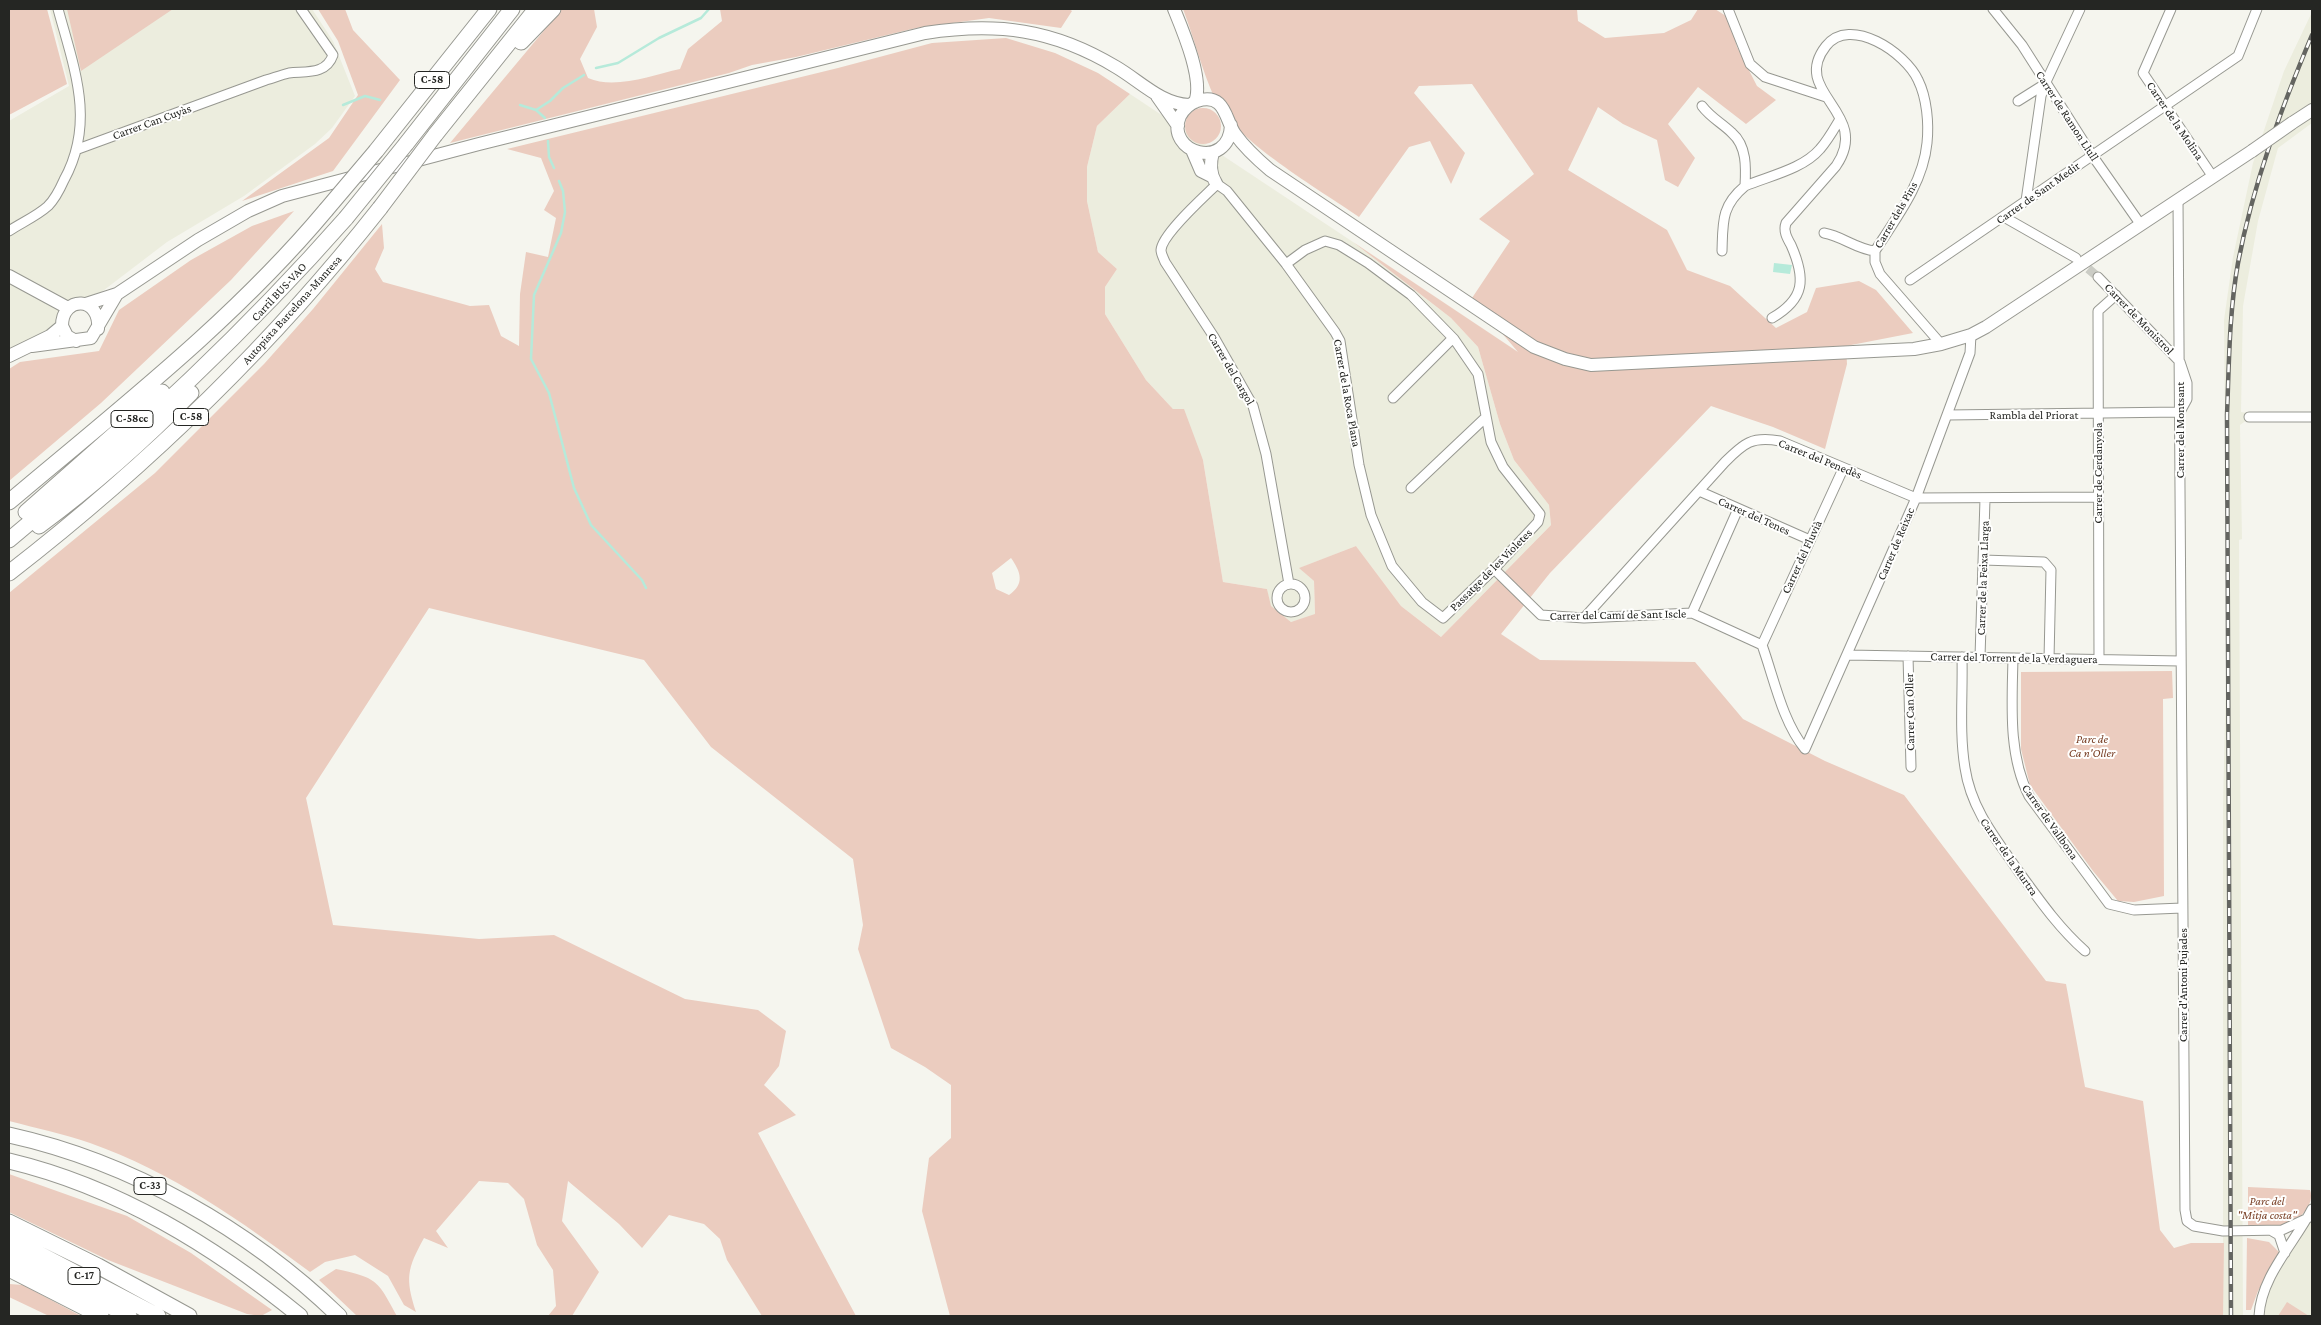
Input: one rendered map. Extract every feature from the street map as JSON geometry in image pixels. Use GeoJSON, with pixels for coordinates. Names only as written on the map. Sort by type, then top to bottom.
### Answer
{"type":"FeatureCollection","features":[{"type":"Feature","properties":{"kind":"highway","name":"C-58"},"geometry":{"type":"LineString","coordinates":[[9,502],[221,318],[281,260],[338,196],[370,152],[489,9]]}},
{"type":"Feature","properties":{"kind":"highway","name":"Carril BUS-VAO"},"geometry":{"type":"LineString","coordinates":[[9,540],[162,407],[259,314],[346,218],[512,9]]}},
{"type":"Feature","properties":{"kind":"highway","name":"Autopista Barcelona-Manresa"},"geometry":{"type":"LineString","coordinates":[[9,573],[92,506],[196,413],[287,318],[380,208],[469,91],[536,9]]}},
{"type":"Feature","properties":{"kind":"highway"},"geometry":{"type":"LineString","coordinates":[[469,91],[553,9]]}},
{"type":"Feature","properties":{"kind":"highway"},"geometry":{"type":"LineString","coordinates":[[370,152],[381,127],[412,88]]}},
{"type":"Feature","properties":{"kind":"highway","name":"C-58cc"},"geometry":{"type":"LineString","coordinates":[[9,529],[164,390],[259,314]]}},
{"type":"Feature","properties":{"kind":"highway","name":"C-58cc"},"geometry":{"type":"LineString","coordinates":[[9,547],[75,498],[166,418],[259,314]]}},
{"type":"Feature","properties":{"kind":"highway","name":"C-33"},"geometry":{"type":"LineString","coordinates":[[9,1135],[60,1149],[154,1188],[223,1226],[277,1264],[339,1316]]}},
{"type":"Feature","properties":{"kind":"highway","name":"C-33"},"geometry":{"type":"LineString","coordinates":[[9,1161],[89,1187],[142,1210],[210,1249],[263,1286],[300,1316]]}},
{"type":"Feature","properties":{"kind":"highway"},"geometry":{"type":"LineString","coordinates":[[9,1222],[98,1266],[189,1316]]}},
{"type":"Feature","properties":{"kind":"highway","name":"C-17"},"geometry":{"type":"LineString","coordinates":[[9,1238],[158,1316]]}},
{"type":"Feature","properties":{"kind":"highway","name":"C-17"},"geometry":{"type":"LineString","coordinates":[[9,1253],[129,1316]]}},
{"type":"Feature","properties":{"kind":"highway"},"geometry":{"type":"LineString","coordinates":[[9,1269],[100,1316]]}},
{"type":"Feature","properties":{"kind":"main road"},"geometry":{"type":"LineString","coordinates":[[1174,9],[1206,96],[1210,101],[1224,108],[1231,125],[1248,150],[1270,170],[1534,347],[1565,359],[1591,364],[1914,348],[1941,344],[1970,335],[2042,291],[2292,124],[2311,115]]}},
{"type":"Feature","properties":{"kind":"main road"},"geometry":{"type":"LineString","coordinates":[[9,356],[32,346],[62,326],[68,308],[76,304],[86,304],[117,294],[198,240],[248,212],[282,196],[471,146],[925,33],[978,27],[1033,32],[1101,58],[1173,103],[1192,104],[1210,101]]}},
{"type":"Feature","properties":{"kind":"main road"},"geometry":{"type":"LineString","coordinates":[[1178,126],[1181,114],[1192,104],[1197,84],[1188,47]]}},
{"type":"Feature","properties":{"kind":"main road"},"geometry":{"type":"LineString","coordinates":[[1156,94],[1178,126],[1183,142],[1192,150],[1201,171],[1215,180]]}},
{"type":"Feature","properties":{"kind":"main road"},"geometry":{"type":"LineString","coordinates":[[1215,180],[1211,165],[1218,149],[1230,136],[1231,125]]}},
{"type":"Feature","properties":{"kind":"main road"},"geometry":{"type":"LineString","coordinates":[[1192,150],[1203,153],[1218,149],[1248,150]]}},
{"type":"Feature","properties":{"kind":"main road"},"geometry":{"type":"LineString","coordinates":[[9,276],[68,308]]}},
{"type":"Feature","properties":{"kind":"main road"},"geometry":{"type":"LineString","coordinates":[[32,346],[91,338],[117,294]]}},
{"type":"Feature","properties":{"kind":"main road"},"geometry":{"type":"LineString","coordinates":[[86,304],[98,316],[98,329]]}},
{"type":"Feature","properties":{"kind":"main road"},"geometry":{"type":"LineString","coordinates":[[62,326],[67,336],[76,341]]}},
{"type":"Feature","properties":{"kind":"street"},"geometry":{"type":"LineString","coordinates":[[9,231],[48,206],[68,174],[78,149],[82,130],[78,80],[58,9]]}},
{"type":"Feature","properties":{"kind":"street","name":"Carrer Can Cuyàs"},"geometry":{"type":"LineString","coordinates":[[78,149],[266,80],[286,74],[311,73],[331,62],[333,55],[330,48],[301,9]]}},
{"type":"Feature","properties":{"kind":"street"},"geometry":{"type":"LineString","coordinates":[[1728,9],[1750,64],[1765,77],[1826,97]]}},
{"type":"Feature","properties":{"kind":"street","name":"Carrer de Ramon Llull"},"geometry":{"type":"LineString","coordinates":[[1993,9],[2022,45],[2044,84],[2054,95],[2092,155],[2142,224]]}},
{"type":"Feature","properties":{"kind":"street"},"geometry":{"type":"LineString","coordinates":[[2026,201],[2044,84],[2080,9]]}},
{"type":"Feature","properties":{"kind":"street","name":"Carrer de la Molina"},"geometry":{"type":"LineString","coordinates":[[2171,9],[2143,73],[2212,177]]}},
{"type":"Feature","properties":{"kind":"street","name":"Carrer de Sant Medir"},"geometry":{"type":"LineString","coordinates":[[1910,280],[2238,56],[2256,9]]}},
{"type":"Feature","properties":{"kind":"street","name":"Carrer dels Pins"},"geometry":{"type":"LineString","coordinates":[[1772,318],[1790,307],[1801,286],[1800,273],[1784,227],[1791,216],[1841,158],[1846,143],[1846,130],[1818,81],[1816,66],[1818,58],[1834,38],[1858,34],[1877,41],[1904,60],[1912,69],[1921,87],[1928,133],[1925,156],[1914,188],[1875,251],[1875,262],[1880,274],[1941,344]]}},
{"type":"Feature","properties":{"kind":"street"},"geometry":{"type":"LineString","coordinates":[[2018,101],[2044,84]]}},
{"type":"Feature","properties":{"kind":"street"},"geometry":{"type":"LineString","coordinates":[[1702,106],[1709,116],[1734,134],[1739,141],[1746,163],[1746,186]]}},
{"type":"Feature","properties":{"kind":"street"},"geometry":{"type":"LineString","coordinates":[[1722,251],[1726,207],[1735,194],[1746,186],[1803,162],[1814,155],[1821,148],[1840,119]]}},
{"type":"Feature","properties":{"kind":"street","name":"Carrer de la Roca Plana"},"geometry":{"type":"LineString","coordinates":[[1215,180],[1227,191],[1286,264],[1340,341],[1359,465],[1371,515],[1392,566],[1422,602],[1443,618]]}},
{"type":"Feature","properties":{"kind":"street","name":"Carrer del Cargol"},"geometry":{"type":"LineString","coordinates":[[1215,180],[1165,239],[1161,251],[1165,262],[1214,337],[1253,406],[1266,454],[1289,584]]}},
{"type":"Feature","properties":{"kind":"street"},"geometry":{"type":"LineString","coordinates":[[2178,200],[2180,362]]}},
{"type":"Feature","properties":{"kind":"street"},"geometry":{"type":"LineString","coordinates":[[2004,217],[2076,258]]}},
{"type":"Feature","properties":{"kind":"street"},"geometry":{"type":"LineString","coordinates":[[1824,233],[1834,235],[1862,250],[1875,251]]}},
{"type":"Feature","properties":{"kind":"street"},"geometry":{"type":"LineString","coordinates":[[1286,264],[1305,250],[1324,241],[1339,245],[1368,263],[1411,295],[1453,338],[1478,374],[1486,417],[1411,488]]}},
{"type":"Feature","properties":{"kind":"street","name":"Carrer de Monistrol"},"geometry":{"type":"LineString","coordinates":[[2098,277],[2180,362]]}},
{"type":"Feature","properties":{"kind":"street","name":"Carrer de Cerdanyola"},"geometry":{"type":"LineString","coordinates":[[2098,659],[2098,310],[2116,295]]}},
{"type":"Feature","properties":{"kind":"street","name":"Carrer de Reixac"},"geometry":{"type":"LineString","coordinates":[[1762,645],[1789,723],[1797,739],[1805,749],[1916,498],[1970,353],[1970,335]]}},
{"type":"Feature","properties":{"kind":"street"},"geometry":{"type":"LineString","coordinates":[[1393,398],[1453,338]]}},
{"type":"Feature","properties":{"kind":"street","name":"Carrer del Montsant"},"geometry":{"type":"LineString","coordinates":[[2180,362],[2187,382],[2187,399],[2180,412],[2180,661]]}},
{"type":"Feature","properties":{"kind":"street","name":"Rambla del Priorat"},"geometry":{"type":"LineString","coordinates":[[1948,415],[2180,412]]}},
{"type":"Feature","properties":{"kind":"street","name":"Passatge de les Violetes"},"geometry":{"type":"LineString","coordinates":[[1443,618],[1494,569],[1538,522],[1540,514],[1503,467],[1491,442],[1486,417]]}},
{"type":"Feature","properties":{"kind":"street"},"geometry":{"type":"LineString","coordinates":[[2249,417],[2312,417]]}},
{"type":"Feature","properties":{"kind":"street","name":"Carrer del Penedès"},"geometry":{"type":"LineString","coordinates":[[1584,618],[1699,491],[1740,448],[1751,441],[1764,438],[1780,441],[1842,469],[1916,498],[2098,497]]}},
{"type":"Feature","properties":{"kind":"street","name":"Carrer del Fluvià"},"geometry":{"type":"LineString","coordinates":[[1762,645],[1842,469]]}},
{"type":"Feature","properties":{"kind":"street","name":"Carrer del Tenes"},"geometry":{"type":"LineString","coordinates":[[1699,491],[1810,540]]}},
{"type":"Feature","properties":{"kind":"street","name":"Carrer de la Feixa Llarga"},"geometry":{"type":"LineString","coordinates":[[1980,658],[1985,499]]}},
{"type":"Feature","properties":{"kind":"street"},"geometry":{"type":"LineString","coordinates":[[1692,613],[1738,509]]}},
{"type":"Feature","properties":{"kind":"street"},"geometry":{"type":"LineString","coordinates":[[1983,560],[2044,562],[2051,570],[2049,659]]}},
{"type":"Feature","properties":{"kind":"street","name":"Carrer del Camí de Sant Iscle"},"geometry":{"type":"LineString","coordinates":[[1494,569],[1540,615],[1584,618],[1692,613],[1762,645]]}},
{"type":"Feature","properties":{"kind":"street","name":"Carrer del Torrent de la Verdaguera"},"geometry":{"type":"LineString","coordinates":[[1848,655],[2180,661]]}},
{"type":"Feature","properties":{"kind":"street","name":"Carrer Can Oller"},"geometry":{"type":"LineString","coordinates":[[1908,656],[1911,767]]}},
{"type":"Feature","properties":{"kind":"street","name":"Carrer de la Murtra"},"geometry":{"type":"LineString","coordinates":[[1962,657],[1963,756],[1969,789],[1976,806],[1983,820],[2055,922],[2085,951]]}},
{"type":"Feature","properties":{"kind":"street","name":"Carrer de Vallbona"},"geometry":{"type":"LineString","coordinates":[[2013,658],[2014,754],[2020,778],[2029,796],[2108,904],[2134,910],[2182,908]]}},
{"type":"Feature","properties":{"kind":"street","name":"Carrer d'Antoni Pujades"},"geometry":{"type":"LineString","coordinates":[[2180,661],[2184,1194],[2187,1221],[2194,1226],[2209,1230],[2272,1231],[2293,1226],[2310,1214]]}},
{"type":"Feature","properties":{"kind":"street"},"geometry":{"type":"LineString","coordinates":[[2259,1316],[2262,1297],[2285,1253],[2310,1214]]}},
{"type":"Feature","properties":{"kind":"street"},"geometry":{"type":"LineString","coordinates":[[2272,1231],[2279,1235],[2285,1253]]}},
{"type":"Feature","properties":{"kind":"shaded area"},"geometry":{"type":"Polygon","coordinates":[[[50,9],[312,9],[333,41],[355,96],[332,128],[315,144],[244,196],[167,242],[53,329],[9,351],[9,121],[69,86],[50,9]]]}},
{"type":"Feature","properties":{"kind":"shaded area"},"geometry":{"type":"Polygon","coordinates":[[[2312,12],[2312,123],[2278,148],[2258,221],[2243,306],[2241,412],[2247,413],[2247,420],[2240,425],[2242,539],[2239,540],[2243,1316],[2223,1316],[2223,805],[2227,634],[2224,320],[2233,257],[2253,163],[2284,71],[2312,12]]]}},
{"type":"Feature","properties":{"kind":"shaded area"},"geometry":{"type":"Polygon","coordinates":[[[1130,94],[1353,242],[1451,318],[1478,347],[1500,424],[1514,460],[1549,505],[1551,525],[1441,637],[1401,606],[1356,546],[1300,568],[1314,581],[1315,615],[1291,622],[1270,606],[1267,589],[1223,582],[1203,460],[1173,409],[1146,380],[1105,314],[1105,287],[1117,269],[1098,252],[1087,201],[1087,167],[1097,126],[1130,94]]]}},
{"type":"Feature","properties":{"kind":"shaded area"},"geometry":{"type":"Polygon","coordinates":[[[1774,263],[1792,265],[1790,274],[1773,272],[1774,263]]]}},
{"type":"Feature","properties":{"kind":"shaded area"},"geometry":{"type":"Polygon","coordinates":[[[2312,1209],[2312,1316],[2259,1316],[2260,1304],[2312,1209]]]}},
{"type":"Feature","properties":{"kind":"green space"},"geometry":{"type":"Polygon","coordinates":[[[9,9],[47,9],[67,84],[9,115],[9,9]]]}},
{"type":"Feature","properties":{"kind":"green space"},"geometry":{"type":"Polygon","coordinates":[[[67,9],[173,9],[81,71],[67,9]]]}},
{"type":"Feature","properties":{"kind":"green space"},"geometry":{"type":"Polygon","coordinates":[[[318,9],[345,9],[353,30],[400,80],[333,171],[242,201],[329,138],[358,95],[338,41],[318,9]]]}},
{"type":"Feature","properties":{"kind":"green space"},"geometry":{"type":"Polygon","coordinates":[[[562,9],[594,9],[597,27],[580,59],[588,78],[610,82],[634,80],[680,69],[688,49],[722,21],[720,9],[1069,9],[1072,11],[1061,28],[989,18],[916,28],[796,57],[752,65],[729,73],[450,143],[562,9]]]}},
{"type":"Feature","properties":{"kind":"green space"},"geometry":{"type":"Polygon","coordinates":[[[1183,9],[1577,9],[1578,21],[1605,38],[1664,33],[1691,20],[1698,9],[1715,9],[1729,18],[1737,47],[1757,86],[1776,100],[1746,124],[1698,87],[1668,124],[1695,158],[1678,187],[1665,180],[1657,140],[1623,124],[1598,107],[1568,170],[1667,230],[1687,270],[1730,286],[1776,328],[1807,312],[1816,288],[1859,281],[1876,290],[1913,333],[1846,346],[1847,364],[1825,449],[1773,427],[1711,406],[1550,573],[1501,634],[1540,660],[1695,662],[1743,719],[1825,761],[1904,795],[2046,981],[2066,984],[2085,1087],[2143,1101],[2160,1230],[2174,1248],[2191,1243],[2224,1243],[2223,1316],[950,1316],[922,1211],[929,1158],[951,1138],[951,1085],[925,1067],[891,1048],[858,949],[863,925],[853,859],[711,747],[644,660],[429,608],[306,798],[333,925],[479,939],[554,935],[685,999],[758,1010],[786,1031],[779,1066],[764,1085],[796,1115],[758,1133],[856,1316],[762,1316],[727,1260],[720,1239],[704,1224],[669,1215],[642,1248],[619,1224],[568,1181],[562,1221],[599,1272],[572,1316],[548,1316],[556,1306],[553,1270],[537,1245],[524,1199],[508,1183],[479,1181],[436,1231],[448,1248],[424,1238],[418,1249],[411,1266],[409,1282],[416,1312],[404,1305],[388,1276],[355,1255],[325,1262],[310,1272],[232,1216],[149,1168],[90,1143],[9,1121],[9,593],[155,473],[264,364],[313,309],[382,224],[384,248],[375,269],[383,282],[470,306],[489,305],[501,336],[519,346],[520,294],[526,252],[548,257],[556,218],[544,210],[554,191],[541,158],[507,149],[838,68],[932,43],[1006,38],[1055,53],[1098,73],[1130,94],[1097,126],[1087,167],[1087,201],[1098,252],[1117,269],[1105,287],[1105,314],[1146,380],[1173,409],[1184,409],[1203,460],[1223,582],[1267,589],[1271,606],[1291,622],[1315,614],[1314,581],[1299,568],[1356,546],[1401,606],[1441,637],[1551,525],[1549,505],[1514,460],[1500,424],[1478,347],[1451,318],[1353,242],[1518,352],[1472,298],[1510,241],[1479,219],[1534,174],[1472,84],[1419,86],[1414,93],[1465,153],[1451,184],[1430,141],[1409,147],[1359,217],[1280,163],[1240,131],[1225,115],[1210,88],[1183,9]],[[1011,558],[992,573],[996,589],[1009,595],[1017,587],[1020,578],[1011,558]]]}},
{"type":"Feature","properties":{"kind":"green space"},"geometry":{"type":"Polygon","coordinates":[[[1203,108],[1210,109],[1216,113],[1220,119],[1220,133],[1216,139],[1210,143],[1203,144],[1196,143],[1190,139],[1186,133],[1185,126],[1186,119],[1190,113],[1196,109],[1203,108]]]}},
{"type":"Feature","properties":{"kind":"green space"},"geometry":{"type":"Polygon","coordinates":[[[294,211],[231,280],[101,403],[9,481],[9,369],[20,362],[99,351],[119,310],[191,260],[252,226],[294,211]]]}},
{"type":"Feature","properties":{"kind":"green space","name":"Parc de Ca n'Oller"},"geometry":{"type":"Polygon","coordinates":[[[2172,671],[2173,698],[2163,699],[2164,896],[2134,902],[2118,901],[2093,871],[2030,785],[2021,749],[2021,672],[2172,671]]]}},
{"type":"Feature","properties":{"kind":"green space"},"geometry":{"type":"Polygon","coordinates":[[[9,1174],[127,1216],[191,1253],[272,1310],[261,1316],[247,1314],[108,1260],[9,1212],[9,1174]]]}},
{"type":"Feature","properties":{"kind":"green space","name":"Parc del \"Mitja costa\""},"geometry":{"type":"Polygon","coordinates":[[[2248,1187],[2310,1190],[2310,1202],[2298,1218],[2286,1225],[2248,1227],[2248,1187]]]}},
{"type":"Feature","properties":{"kind":"green space","name":"Parc del \"Mitja costa\""},"geometry":{"type":"Polygon","coordinates":[[[2247,1238],[2269,1242],[2281,1254],[2258,1291],[2251,1310],[2246,1310],[2247,1238]]]}},
{"type":"Feature","properties":{"kind":"green space"},"geometry":{"type":"Polygon","coordinates":[[[336,1269],[360,1275],[374,1282],[385,1294],[397,1316],[357,1316],[319,1280],[336,1269]]]}},
{"type":"Feature","properties":{"kind":"green space"},"geometry":{"type":"Polygon","coordinates":[[[9,1284],[23,1285],[81,1316],[49,1316],[9,1297],[9,1284]]]}},
{"type":"Feature","properties":{"kind":"green space"},"geometry":{"type":"Polygon","coordinates":[[[2287,1302],[2309,1316],[2278,1316],[2287,1302]]]}},
{"type":"Feature","properties":{"kind":"waterway"},"geometry":{"type":"LineString","coordinates":[[596,68],[618,63],[659,38],[701,18],[709,9]]}},
{"type":"Feature","properties":{"kind":"waterway"},"geometry":{"type":"LineString","coordinates":[[536,110],[550,101],[563,88],[584,75]]}},
{"type":"Feature","properties":{"kind":"waterway"},"geometry":{"type":"LineString","coordinates":[[343,105],[365,96],[380,100]]}},
{"type":"Feature","properties":{"kind":"waterway"},"geometry":{"type":"LineString","coordinates":[[520,105],[536,110],[545,118]]}},
{"type":"Feature","properties":{"kind":"waterway"},"geometry":{"type":"LineString","coordinates":[[548,141],[549,157],[554,168]]}},
{"type":"Feature","properties":{"kind":"waterway"},"geometry":{"type":"LineString","coordinates":[[559,181],[563,191],[565,212],[561,233],[534,295],[531,359],[549,393],[574,488],[591,525],[642,580],[646,588]]}},
{"type":"Feature","properties":{"kind":"tunnel"},"geometry":{"type":"LineString","coordinates":[[2078,260],[2098,277]]}},
{"type":"Feature","properties":{"kind":"railway"},"geometry":{"type":"LineString","coordinates":[[2231,1316],[2227,415],[2230,339],[2238,263],[2252,204],[2269,147],[2312,35]]}}]}
